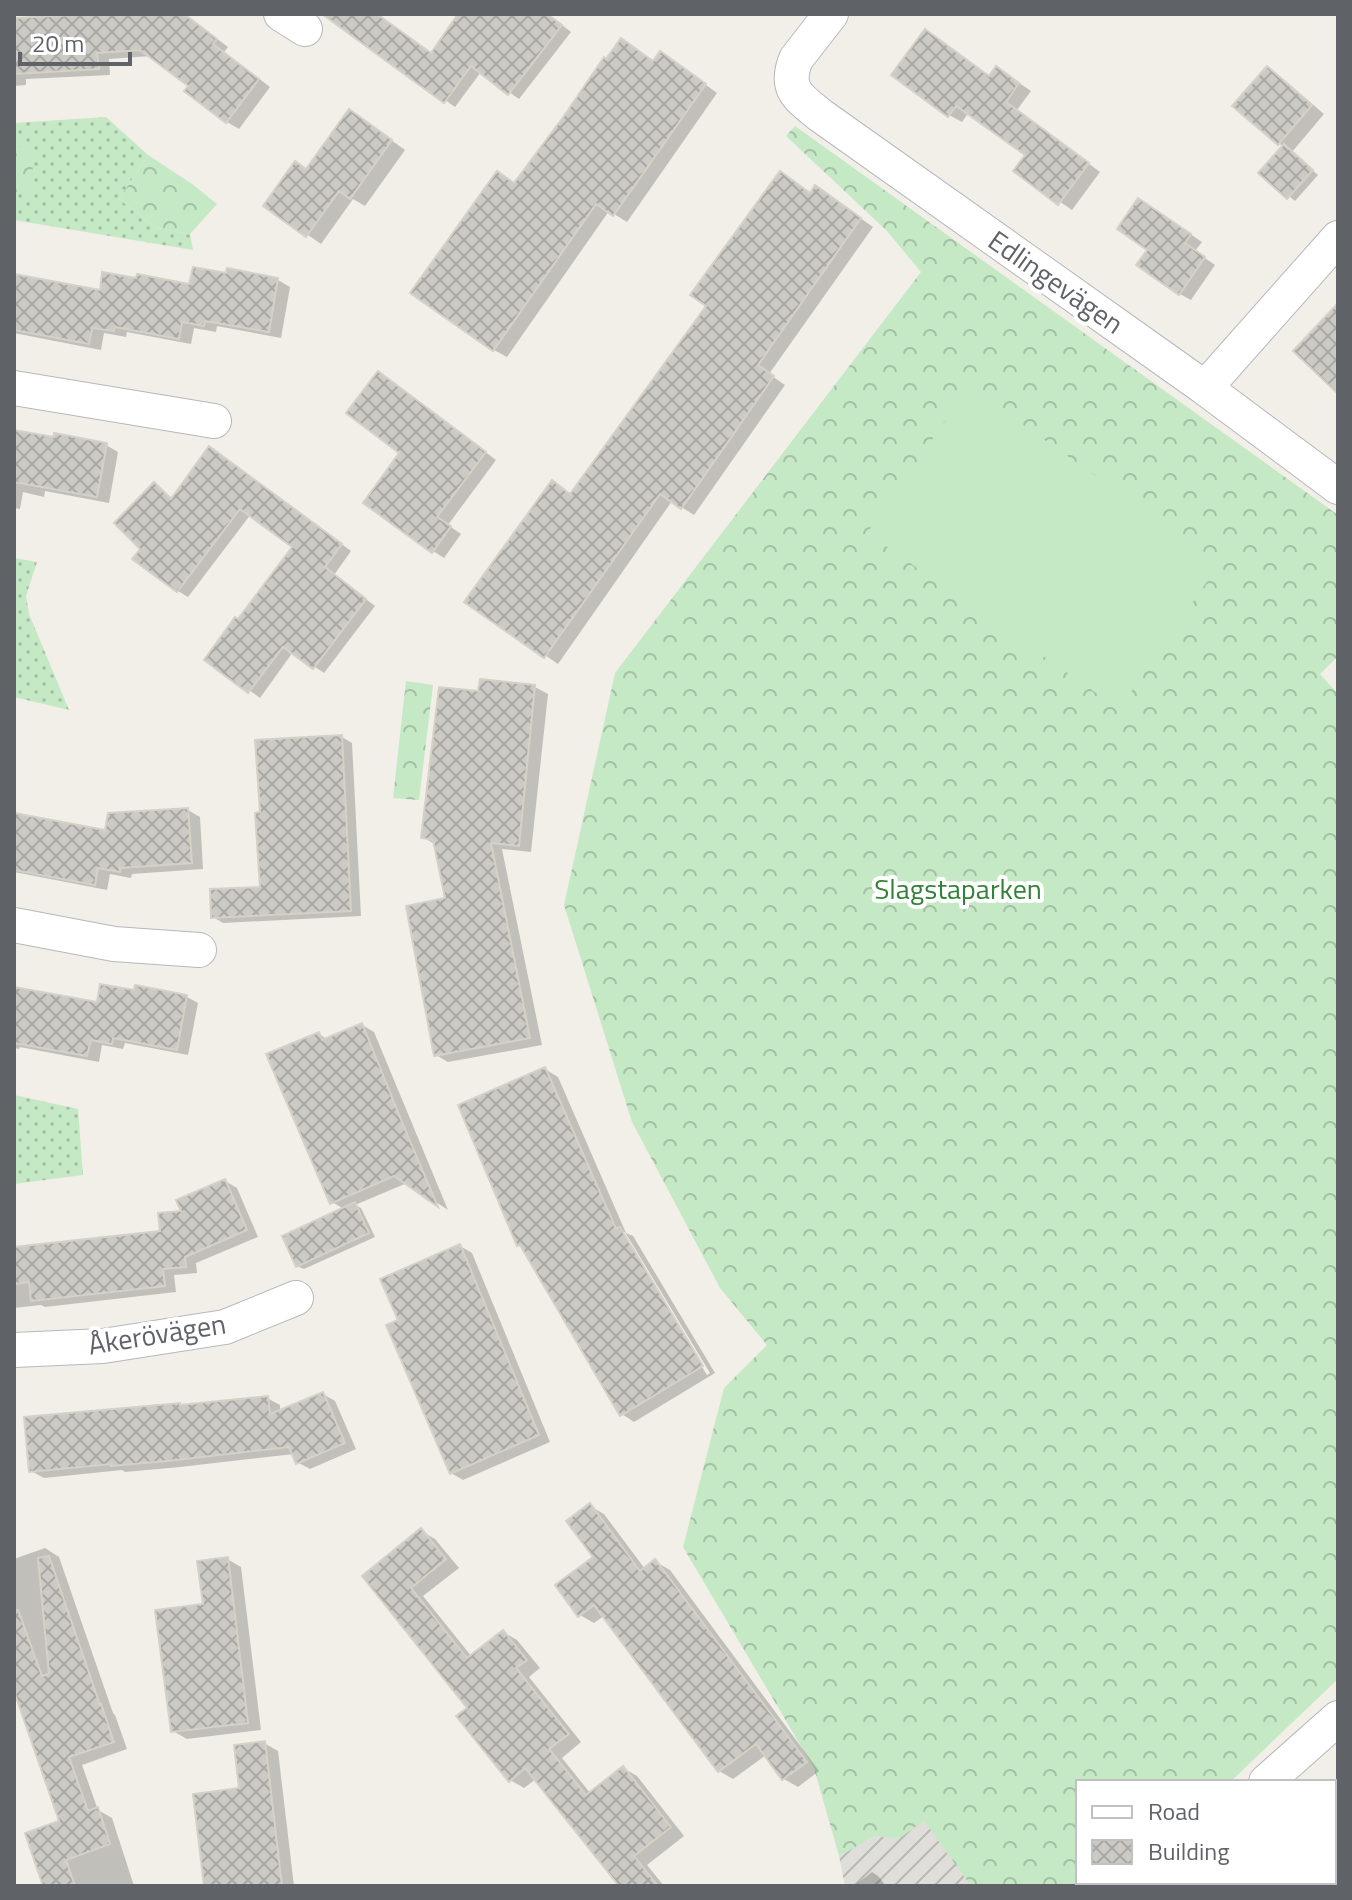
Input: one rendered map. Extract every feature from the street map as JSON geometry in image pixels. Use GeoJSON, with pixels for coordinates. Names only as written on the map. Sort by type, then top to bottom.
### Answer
{"type":"FeatureCollection","features":[{"type":"Feature","properties":{"kind":"street","name":"Edlingevägen"},"geometry":{"type":"LineString","coordinates":[[831,14],[796,59],[791,83],[796,95],[1338,487]]}},
{"type":"Feature","properties":{"kind":"street"},"geometry":{"type":"LineString","coordinates":[[1205,388],[1338,238]]}},
{"type":"Feature","properties":{"kind":"street"},"geometry":{"type":"LineString","coordinates":[[14,388],[214,421]]}},
{"type":"Feature","properties":{"kind":"street"},"geometry":{"type":"LineString","coordinates":[[14,925],[114,944],[199,950]]}},
{"type":"Feature","properties":{"kind":"street","name":"Åkerövägen"},"geometry":{"type":"LineString","coordinates":[[14,1350],[103,1346],[225,1327],[296,1298]]}},
{"type":"Feature","properties":{"kind":"street"},"geometry":{"type":"LineString","coordinates":[[1268,1780],[1338,1718]]}},
{"type":"Feature","properties":{"kind":"shaded area"},"geometry":{"type":"Polygon","coordinates":[[[924,1820],[971,1886],[845,1886],[839,1856],[875,1836],[898,1839],[924,1820]]]}},
{"type":"Feature","properties":{"kind":"green space"},"geometry":{"type":"Polygon","coordinates":[[[106,117],[148,155],[119,199],[156,228],[190,234],[193,250],[14,220],[14,123],[106,117]]]}},
{"type":"Feature","properties":{"kind":"green space","name":"Slagstaparken"},"geometry":{"type":"Polygon","coordinates":[[[795,126],[1338,515],[1338,656],[1320,674],[1338,694],[1338,1679],[1232,1780],[1076,1780],[1076,1884],[1124,1884],[1121,1886],[971,1886],[924,1821],[898,1839],[875,1836],[839,1856],[814,1768],[683,1547],[724,1388],[767,1345],[720,1288],[632,1122],[564,905],[615,673],[921,272],[886,230],[786,136],[795,126]]]}},
{"type":"Feature","properties":{"kind":"green space"},"geometry":{"type":"Polygon","coordinates":[[[14,146],[34,147],[31,194],[14,193],[14,146]]]}},
{"type":"Feature","properties":{"kind":"green space"},"geometry":{"type":"Polygon","coordinates":[[[148,155],[217,204],[190,234],[156,228],[119,199],[148,155]]]}},
{"type":"Feature","properties":{"kind":"green space"},"geometry":{"type":"Polygon","coordinates":[[[969,387],[1220,563],[1119,709],[867,533],[969,387]]]}},
{"type":"Feature","properties":{"kind":"green space"},"geometry":{"type":"Polygon","coordinates":[[[14,558],[37,562],[26,596],[29,614],[69,710],[14,697],[14,558]]]}},
{"type":"Feature","properties":{"kind":"green space"},"geometry":{"type":"Polygon","coordinates":[[[406,681],[433,685],[419,800],[393,798],[406,681]]]}},
{"type":"Feature","properties":{"kind":"green space"},"geometry":{"type":"Polygon","coordinates":[[[14,1095],[78,1109],[83,1175],[14,1184],[14,1095]]]}},
{"type":"Feature","properties":{"kind":"building"},"geometry":{"type":"Polygon","coordinates":[[[184,14],[217,39],[213,44],[259,79],[226,123],[184,91],[188,86],[140,50],[97,53],[99,69],[14,74],[14,18],[184,14]]]}},
{"type":"Feature","properties":{"kind":"building"},"geometry":{"type":"Polygon","coordinates":[[[322,14],[377,14],[431,53],[458,14],[547,14],[562,25],[508,95],[471,66],[444,103],[322,14]]]}},
{"type":"Feature","properties":{"kind":"building"},"geometry":{"type":"Polygon","coordinates":[[[925,29],[989,76],[996,66],[1019,83],[1006,102],[1089,163],[1058,205],[1013,171],[1025,155],[956,106],[948,117],[891,75],[925,29]]]}},
{"type":"Feature","properties":{"kind":"building"},"geometry":{"type":"Polygon","coordinates":[[[621,38],[653,61],[660,51],[706,84],[613,216],[596,204],[493,351],[410,293],[497,171],[514,183],[621,38]]]}},
{"type":"Feature","properties":{"kind":"building"},"geometry":{"type":"Polygon","coordinates":[[[1267,66],[1312,105],[1278,145],[1232,106],[1267,66]]]}},
{"type":"Feature","properties":{"kind":"building"},"geometry":{"type":"Polygon","coordinates":[[[349,109],[392,140],[350,199],[339,191],[306,237],[263,206],[295,161],[306,169],[349,109]]]}},
{"type":"Feature","properties":{"kind":"building"},"geometry":{"type":"Polygon","coordinates":[[[1284,144],[1313,170],[1287,199],[1258,173],[1284,144]]]}},
{"type":"Feature","properties":{"kind":"building"},"geometry":{"type":"Polygon","coordinates":[[[780,171],[810,193],[815,185],[861,218],[758,365],[774,376],[681,509],[660,494],[544,658],[464,602],[552,480],[570,494],[706,306],[690,295],[780,171]]]}},
{"type":"Feature","properties":{"kind":"building"},"geometry":{"type":"Polygon","coordinates":[[[1138,198],[1191,234],[1185,243],[1205,257],[1179,295],[1136,265],[1147,250],[1117,229],[1138,198]]]}},
{"type":"Feature","properties":{"kind":"building"},"geometry":{"type":"Polygon","coordinates":[[[193,267],[226,273],[227,268],[278,278],[269,332],[205,321],[204,326],[182,322],[179,339],[115,327],[114,331],[92,328],[89,344],[14,330],[14,274],[100,290],[102,272],[136,278],[137,274],[189,284],[193,267]]]}},
{"type":"Feature","properties":{"kind":"building"},"geometry":{"type":"Polygon","coordinates":[[[1338,303],[1338,394],[1293,351],[1338,303]]]}},
{"type":"Feature","properties":{"kind":"building"},"geometry":{"type":"Polygon","coordinates":[[[378,371],[486,452],[437,517],[451,526],[432,553],[363,503],[399,453],[346,413],[378,371]]]}},
{"type":"Feature","properties":{"kind":"building"},"geometry":{"type":"Polygon","coordinates":[[[14,430],[54,437],[54,433],[107,443],[97,497],[14,482],[14,430]]]}},
{"type":"Feature","properties":{"kind":"building"},"geometry":{"type":"Polygon","coordinates":[[[209,446],[342,544],[325,567],[366,599],[313,669],[283,647],[248,693],[204,660],[292,547],[240,509],[177,592],[132,559],[140,549],[114,523],[154,482],[171,499],[209,446]]]}},
{"type":"Feature","properties":{"kind":"building"},"geometry":{"type":"Polygon","coordinates":[[[480,679],[535,685],[519,846],[491,843],[530,1038],[434,1056],[406,906],[445,898],[433,840],[421,838],[439,687],[478,691],[480,679]]]}},
{"type":"Feature","properties":{"kind":"building"},"geometry":{"type":"Polygon","coordinates":[[[342,735],[351,911],[211,918],[210,889],[260,887],[255,813],[260,812],[255,740],[342,735]]]}},
{"type":"Feature","properties":{"kind":"building"},"geometry":{"type":"Polygon","coordinates":[[[188,808],[192,863],[120,868],[120,872],[98,868],[95,885],[14,870],[14,813],[105,830],[108,813],[188,808]]]}},
{"type":"Feature","properties":{"kind":"building"},"geometry":{"type":"Polygon","coordinates":[[[100,984],[134,990],[135,985],[187,995],[177,1050],[113,1038],[112,1044],[91,1040],[87,1056],[14,1043],[14,987],[97,1002],[100,984]]]}},
{"type":"Feature","properties":{"kind":"building"},"geometry":{"type":"Polygon","coordinates":[[[362,1023],[438,1207],[394,1176],[330,1204],[266,1054],[319,1032],[322,1040],[362,1023]]]}},
{"type":"Feature","properties":{"kind":"building"},"geometry":{"type":"Polygon","coordinates":[[[545,1067],[616,1229],[620,1227],[703,1366],[620,1416],[520,1245],[517,1246],[458,1105],[545,1067]]]}},
{"type":"Feature","properties":{"kind":"building"},"geometry":{"type":"Polygon","coordinates":[[[225,1179],[247,1230],[185,1257],[186,1267],[163,1269],[165,1286],[31,1301],[29,1282],[14,1284],[14,1247],[160,1231],[158,1213],[181,1211],[176,1200],[225,1179]]]}},
{"type":"Feature","properties":{"kind":"building"},"geometry":{"type":"Polygon","coordinates":[[[355,1202],[369,1233],[296,1267],[282,1236],[355,1202]]]}},
{"type":"Feature","properties":{"kind":"building"},"geometry":{"type":"Polygon","coordinates":[[[460,1244],[539,1435],[450,1474],[386,1325],[398,1320],[380,1279],[460,1244]]]}},
{"type":"Feature","properties":{"kind":"building"},"geometry":{"type":"Polygon","coordinates":[[[323,1392],[345,1443],[296,1464],[289,1447],[29,1472],[24,1417],[268,1396],[270,1414],[323,1392]]]}},
{"type":"Feature","properties":{"kind":"building"},"geometry":{"type":"Polygon","coordinates":[[[590,1503],[640,1571],[655,1559],[807,1762],[782,1780],[756,1744],[718,1772],[594,1605],[578,1617],[555,1585],[593,1557],[566,1521],[590,1503]]]}},
{"type":"Feature","properties":{"kind":"building"},"geometry":{"type":"Polygon","coordinates":[[[421,1528],[446,1559],[411,1588],[467,1658],[503,1630],[527,1660],[516,1668],[569,1734],[549,1749],[586,1795],[623,1766],[671,1827],[634,1856],[658,1886],[619,1886],[525,1768],[509,1782],[456,1716],[467,1708],[362,1576],[421,1528]]]}},
{"type":"Feature","properties":{"kind":"building"},"geometry":{"type":"Polygon","coordinates":[[[49,1556],[114,1742],[69,1757],[88,1811],[98,1807],[110,1844],[66,1860],[75,1886],[43,1886],[25,1833],[59,1821],[14,1691],[14,1611],[18,1610],[42,1676],[49,1674],[38,1558],[49,1556]]]}},
{"type":"Feature","properties":{"kind":"building"},"geometry":{"type":"Polygon","coordinates":[[[228,1557],[248,1723],[171,1732],[155,1610],[203,1604],[197,1561],[228,1557]]]}},
{"type":"Feature","properties":{"kind":"building"},"geometry":{"type":"Polygon","coordinates":[[[265,1741],[282,1886],[204,1886],[193,1794],[239,1788],[234,1745],[265,1741]]]}}]}
